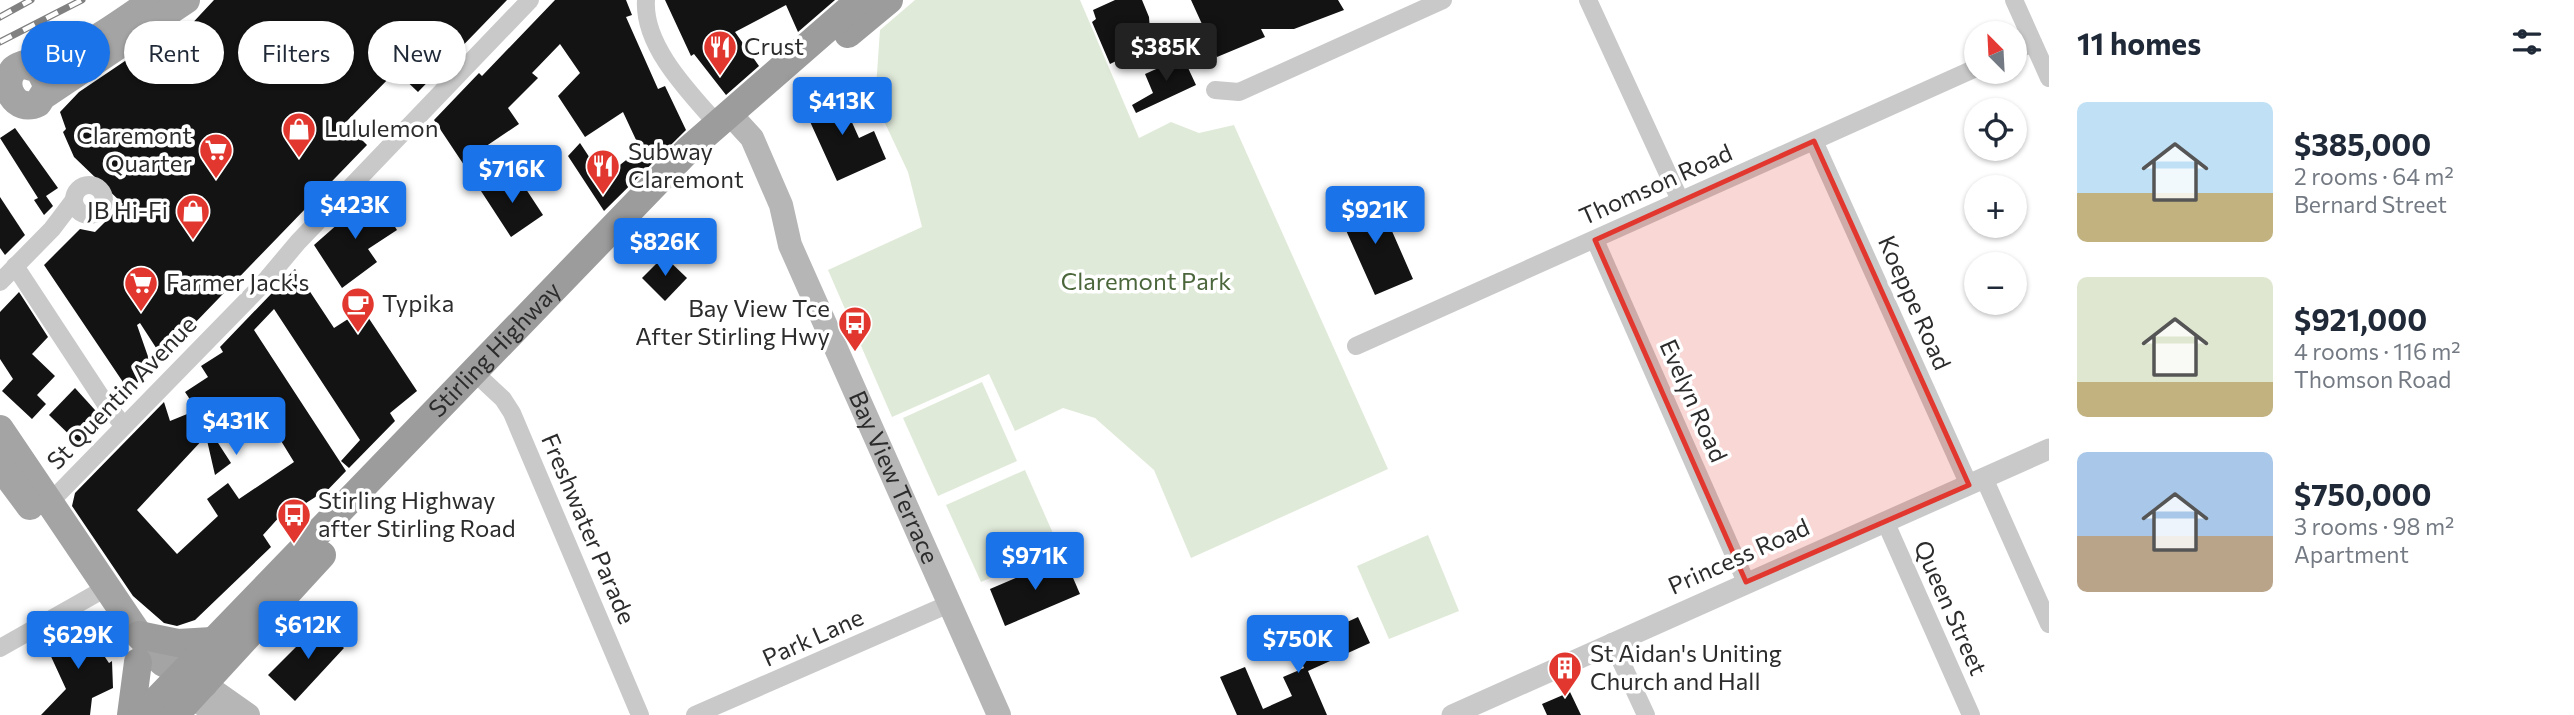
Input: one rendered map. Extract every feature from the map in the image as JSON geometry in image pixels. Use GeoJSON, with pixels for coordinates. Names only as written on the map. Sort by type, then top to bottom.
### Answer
{"type":"FeatureCollection","features":[{"type":"Feature","properties":{"kind":"highway","name":"Stirling Highway"},"geometry":{"type":"LineString","coordinates":[[729,125],[860,0]]}},
{"type":"Feature","properties":{"kind":"highway","name":"Stirling Highway"},"geometry":{"type":"LineString","coordinates":[[142,715],[185,691],[480,377],[689,149],[729,125],[889,0]]}},
{"type":"Feature","properties":{"kind":"highway","name":"Stirling Highway"},"geometry":{"type":"LineString","coordinates":[[185,691],[212,641],[480,377]]}},
{"type":"Feature","properties":{"kind":"highway"},"geometry":{"type":"LineString","coordinates":[[131,715],[139,649],[212,641]]}},
{"type":"Feature","properties":{"kind":"main road"},"geometry":{"type":"LineString","coordinates":[[10,90],[54,59],[75,50],[153,0]]}},
{"type":"Feature","properties":{"kind":"main road"},"geometry":{"type":"LineString","coordinates":[[10,90],[44,74],[46,94],[186,0]]}},
{"type":"Feature","properties":{"kind":"main road","name":"Bay View Terrace"},"geometry":{"type":"LineString","coordinates":[[729,125],[768,212],[788,239],[999,715]]}},
{"type":"Feature","properties":{"kind":"main road"},"geometry":{"type":"LineString","coordinates":[[0,429],[41,507],[139,649],[162,662],[185,691],[220,715]]}},
{"type":"Feature","properties":{"kind":"main road"},"geometry":{"type":"LineString","coordinates":[[0,466],[41,507]]}},
{"type":"Feature","properties":{"kind":"main road"},"geometry":{"type":"LineString","coordinates":[[185,691],[248,715]]}},
{"type":"Feature","properties":{"kind":"street","name":"St Quentin Avenue"},"geometry":{"type":"LineString","coordinates":[[41,507],[261,286],[298,242],[530,0]]}},
{"type":"Feature","properties":{"kind":"street","name":"Bay View Terrace"},"geometry":{"type":"LineString","coordinates":[[646,0],[645,14],[669,69],[729,125]]}},
{"type":"Feature","properties":{"kind":"street"},"geometry":{"type":"LineString","coordinates":[[1215,90],[1240,92],[1443,0]]}},
{"type":"Feature","properties":{"kind":"street"},"geometry":{"type":"LineString","coordinates":[[1588,0],[1680,200]]}},
{"type":"Feature","properties":{"kind":"street"},"geometry":{"type":"LineString","coordinates":[[2014,0],[2049,78]]}},
{"type":"Feature","properties":{"kind":"street"},"geometry":{"type":"LineString","coordinates":[[2027,46],[2033,43]]}},
{"type":"Feature","properties":{"kind":"street","name":"Thomson Road"},"geometry":{"type":"LineString","coordinates":[[1356,346],[1964,73]]}},
{"type":"Feature","properties":{"kind":"street","name":"Koeppe Road"},"geometry":{"type":"LineString","coordinates":[[1814,141],[1976,481],[2049,624]]}},
{"type":"Feature","properties":{"kind":"street"},"geometry":{"type":"LineString","coordinates":[[0,282],[52,229],[79,207]]}},
{"type":"Feature","properties":{"kind":"street","name":"Evelyn Road"},"geometry":{"type":"LineString","coordinates":[[1595,240],[1746,582]]}},
{"type":"Feature","properties":{"kind":"street"},"geometry":{"type":"LineString","coordinates":[[15,266],[105,403],[124,426]]}},
{"type":"Feature","properties":{"kind":"street","name":"Freshwater Parade"},"geometry":{"type":"LineString","coordinates":[[480,377],[512,413],[640,715]]}},
{"type":"Feature","properties":{"kind":"street","name":"Princess Road"},"geometry":{"type":"LineString","coordinates":[[1452,715],[2049,449]]}},
{"type":"Feature","properties":{"kind":"street","name":"Queen Street"},"geometry":{"type":"LineString","coordinates":[[1885,521],[1971,715]]}},
{"type":"Feature","properties":{"kind":"street"},"geometry":{"type":"LineString","coordinates":[[0,648],[99,593]]}},
{"type":"Feature","properties":{"kind":"street","name":"Park Lane"},"geometry":{"type":"LineString","coordinates":[[695,715],[950,604]]}},
{"type":"Feature","properties":{"kind":"street"},"geometry":{"type":"LineString","coordinates":[[1612,642],[1646,715]]}},
{"type":"Feature","properties":{"kind":"highlighted area"},"geometry":{"type":"Polygon","coordinates":[[[1814,141],[1969,485],[1746,582],[1595,240],[1814,141]]]}},
{"type":"Feature","properties":{"kind":"green space","name":"Claremont Park"},"geometry":{"type":"Polygon","coordinates":[[[915,0],[1080,0],[1139,138],[1171,122],[1199,133],[1234,125],[1388,469],[1191,558],[1154,470],[1095,418],[1063,408],[1015,431],[989,374],[892,417],[828,270],[922,227],[908,172],[875,102],[880,30],[915,0]]]}},
{"type":"Feature","properties":{"kind":"green space"},"geometry":{"type":"Polygon","coordinates":[[[982,382],[1017,461],[938,496],[903,418],[982,382]]]}},
{"type":"Feature","properties":{"kind":"green space"},"geometry":{"type":"Polygon","coordinates":[[[1025,470],[1059,547],[981,582],[946,505],[1025,470]]]}},
{"type":"Feature","properties":{"kind":"green space"},"geometry":{"type":"Polygon","coordinates":[[[1428,535],[1459,611],[1389,639],[1357,566],[1428,535]]]}},
{"type":"Feature","properties":{"kind":"building","name":"Claremont Quarter"},"geometry":{"type":"Polygon","coordinates":[[[214,0],[507,0],[466,42],[466,21],[368,21],[368,84],[383,84],[345,123],[367,145],[162,357],[140,323],[137,325],[152,368],[129,391],[44,265],[80,229],[95,232],[123,204],[74,157],[63,132],[66,129],[60,112],[91,84],[110,84],[110,71],[124,62],[124,84],[224,84],[224,21],[194,21],[214,0]]]}},
{"type":"Feature","properties":{"kind":"building"},"geometry":{"type":"Polygon","coordinates":[[[555,0],[626,0],[632,15],[626,17],[658,89],[665,86],[686,130],[604,211],[568,156],[580,143],[603,178],[634,154],[629,148],[637,142],[623,112],[585,137],[558,96],[580,73],[560,44],[532,73],[538,78],[508,108],[519,124],[473,155],[475,158],[464,165],[434,120],[479,73],[482,76],[555,0]]]}},
{"type":"Feature","properties":{"kind":"building"},"geometry":{"type":"Polygon","coordinates":[[[665,0],[835,0],[798,32],[786,5],[735,32],[759,66],[726,95],[694,54],[691,56],[665,0]]]}},
{"type":"Feature","properties":{"kind":"building"},"geometry":{"type":"Polygon","coordinates":[[[1115,0],[1142,0],[1149,17],[1151,44],[1110,64],[1092,22],[1096,19],[1093,10],[1115,0]]]}},
{"type":"Feature","properties":{"kind":"building"},"geometry":{"type":"Polygon","coordinates":[[[1191,0],[1338,0],[1344,10],[1294,29],[1261,29],[1265,37],[1217,57],[1191,0]]]}},
{"type":"Feature","properties":{"kind":"building"},"geometry":{"type":"Polygon","coordinates":[[[1183,57],[1196,85],[1136,113],[1132,105],[1153,93],[1145,74],[1183,57]]]}},
{"type":"Feature","properties":{"kind":"building","name":"Claremont Quarter"},"geometry":{"type":"Polygon","coordinates":[[[410,84],[426,84],[418,92],[410,84]]]}},
{"type":"Feature","properties":{"kind":"building"},"geometry":{"type":"Polygon","coordinates":[[[837,89],[859,138],[874,131],[886,159],[837,181],[802,104],[837,89]]]}},
{"type":"Feature","properties":{"kind":"building"},"geometry":{"type":"Polygon","coordinates":[[[15,128],[58,188],[46,196],[53,206],[44,215],[34,200],[38,198],[0,138],[15,128]]]}},
{"type":"Feature","properties":{"kind":"building"},"geometry":{"type":"Polygon","coordinates":[[[497,179],[503,187],[515,179],[519,185],[522,183],[543,215],[511,237],[481,191],[497,179]]]}},
{"type":"Feature","properties":{"kind":"building"},"geometry":{"type":"Polygon","coordinates":[[[373,193],[397,230],[368,249],[377,262],[342,288],[314,245],[373,193]]]}},
{"type":"Feature","properties":{"kind":"building"},"geometry":{"type":"Polygon","coordinates":[[[1354,195],[1362,215],[1381,206],[1413,279],[1375,295],[1336,208],[1354,195]]]}},
{"type":"Feature","properties":{"kind":"building"},"geometry":{"type":"Polygon","coordinates":[[[0,197],[25,235],[5,255],[0,248],[0,197]]]}},
{"type":"Feature","properties":{"kind":"building"},"geometry":{"type":"Polygon","coordinates":[[[664,256],[687,278],[665,301],[642,278],[664,256]]]}},
{"type":"Feature","properties":{"kind":"building"},"geometry":{"type":"Polygon","coordinates":[[[295,269],[334,328],[359,312],[362,317],[366,314],[417,391],[390,413],[395,421],[349,468],[341,461],[360,440],[274,309],[254,330],[346,471],[319,499],[317,496],[295,510],[291,504],[263,535],[271,547],[195,620],[177,626],[164,623],[133,596],[72,506],[75,493],[164,402],[170,421],[197,410],[185,392],[208,377],[201,366],[223,352],[220,347],[295,269]],[[232,414],[209,429],[231,463],[215,475],[206,436],[137,510],[177,554],[218,516],[207,499],[228,483],[239,499],[294,462],[270,423],[247,438],[232,414]]]}},
{"type":"Feature","properties":{"kind":"building"},"geometry":{"type":"Polygon","coordinates":[[[19,292],[48,337],[32,354],[55,376],[37,395],[46,404],[32,419],[2,391],[13,379],[0,359],[0,312],[19,292]]]}},
{"type":"Feature","properties":{"kind":"building"},"geometry":{"type":"Polygon","coordinates":[[[75,388],[105,421],[81,446],[49,415],[75,388]]]}},
{"type":"Feature","properties":{"kind":"building"},"geometry":{"type":"Polygon","coordinates":[[[1064,557],[1080,594],[1005,626],[990,589],[1064,557]]]}},
{"type":"Feature","properties":{"kind":"building"},"geometry":{"type":"Polygon","coordinates":[[[1358,617],[1370,643],[1308,671],[1327,715],[1237,715],[1220,677],[1245,667],[1263,709],[1292,696],[1283,677],[1304,668],[1295,646],[1358,617]]]}},
{"type":"Feature","properties":{"kind":"building"},"geometry":{"type":"Polygon","coordinates":[[[76,622],[86,637],[90,635],[109,663],[112,661],[113,688],[92,698],[90,715],[41,715],[66,689],[42,637],[76,622]]]}},
{"type":"Feature","properties":{"kind":"building"},"geometry":{"type":"Polygon","coordinates":[[[321,622],[327,629],[334,625],[341,632],[338,642],[344,648],[295,701],[268,675],[321,622]]]}},
{"type":"Feature","properties":{"kind":"building","name":"St Aidan's Uniting Church and Hall"},"geometry":{"type":"Polygon","coordinates":[[[1570,692],[1581,715],[1547,715],[1542,704],[1570,692]]]}},
{"type":"Feature","properties":{"kind":"railway"},"geometry":{"type":"LineString","coordinates":[[0,17],[31,0]]}},
{"type":"Feature","properties":{"kind":"railway"},"geometry":{"type":"LineString","coordinates":[[0,42],[82,0]]}},
{"type":"Feature","properties":{"kind":"place","name":"Crust"},"geometry":{"type":"Point","coordinates":[720,77]}},
{"type":"Feature","properties":{"kind":"place","name":"Lululemon"},"geometry":{"type":"Point","coordinates":[299,159]}},
{"type":"Feature","properties":{"kind":"place","name":"Claremont Quarter"},"geometry":{"type":"Point","coordinates":[216,180]}},
{"type":"Feature","properties":{"kind":"place","name":"Subway Claremont"},"geometry":{"type":"Point","coordinates":[603,196]}},
{"type":"Feature","properties":{"kind":"place","name":"JB Hi-Fi"},"geometry":{"type":"Point","coordinates":[193,241]}},
{"type":"Feature","properties":{"kind":"place","name":"Farmer Jack's"},"geometry":{"type":"Point","coordinates":[141,313]}},
{"type":"Feature","properties":{"kind":"place","name":"Typika"},"geometry":{"type":"Point","coordinates":[358,334]}},
{"type":"Feature","properties":{"kind":"place","name":"Bay View Tce After Stirling Hwy"},"geometry":{"type":"Point","coordinates":[855,353]}},
{"type":"Feature","properties":{"kind":"place","name":"Stirling Highway after Stirling Road"},"geometry":{"type":"Point","coordinates":[294,545]}},
{"type":"Feature","properties":{"kind":"place","name":"St Aidan's Uniting Church and Hall"},"geometry":{"type":"Point","coordinates":[1565,698]}}]}
